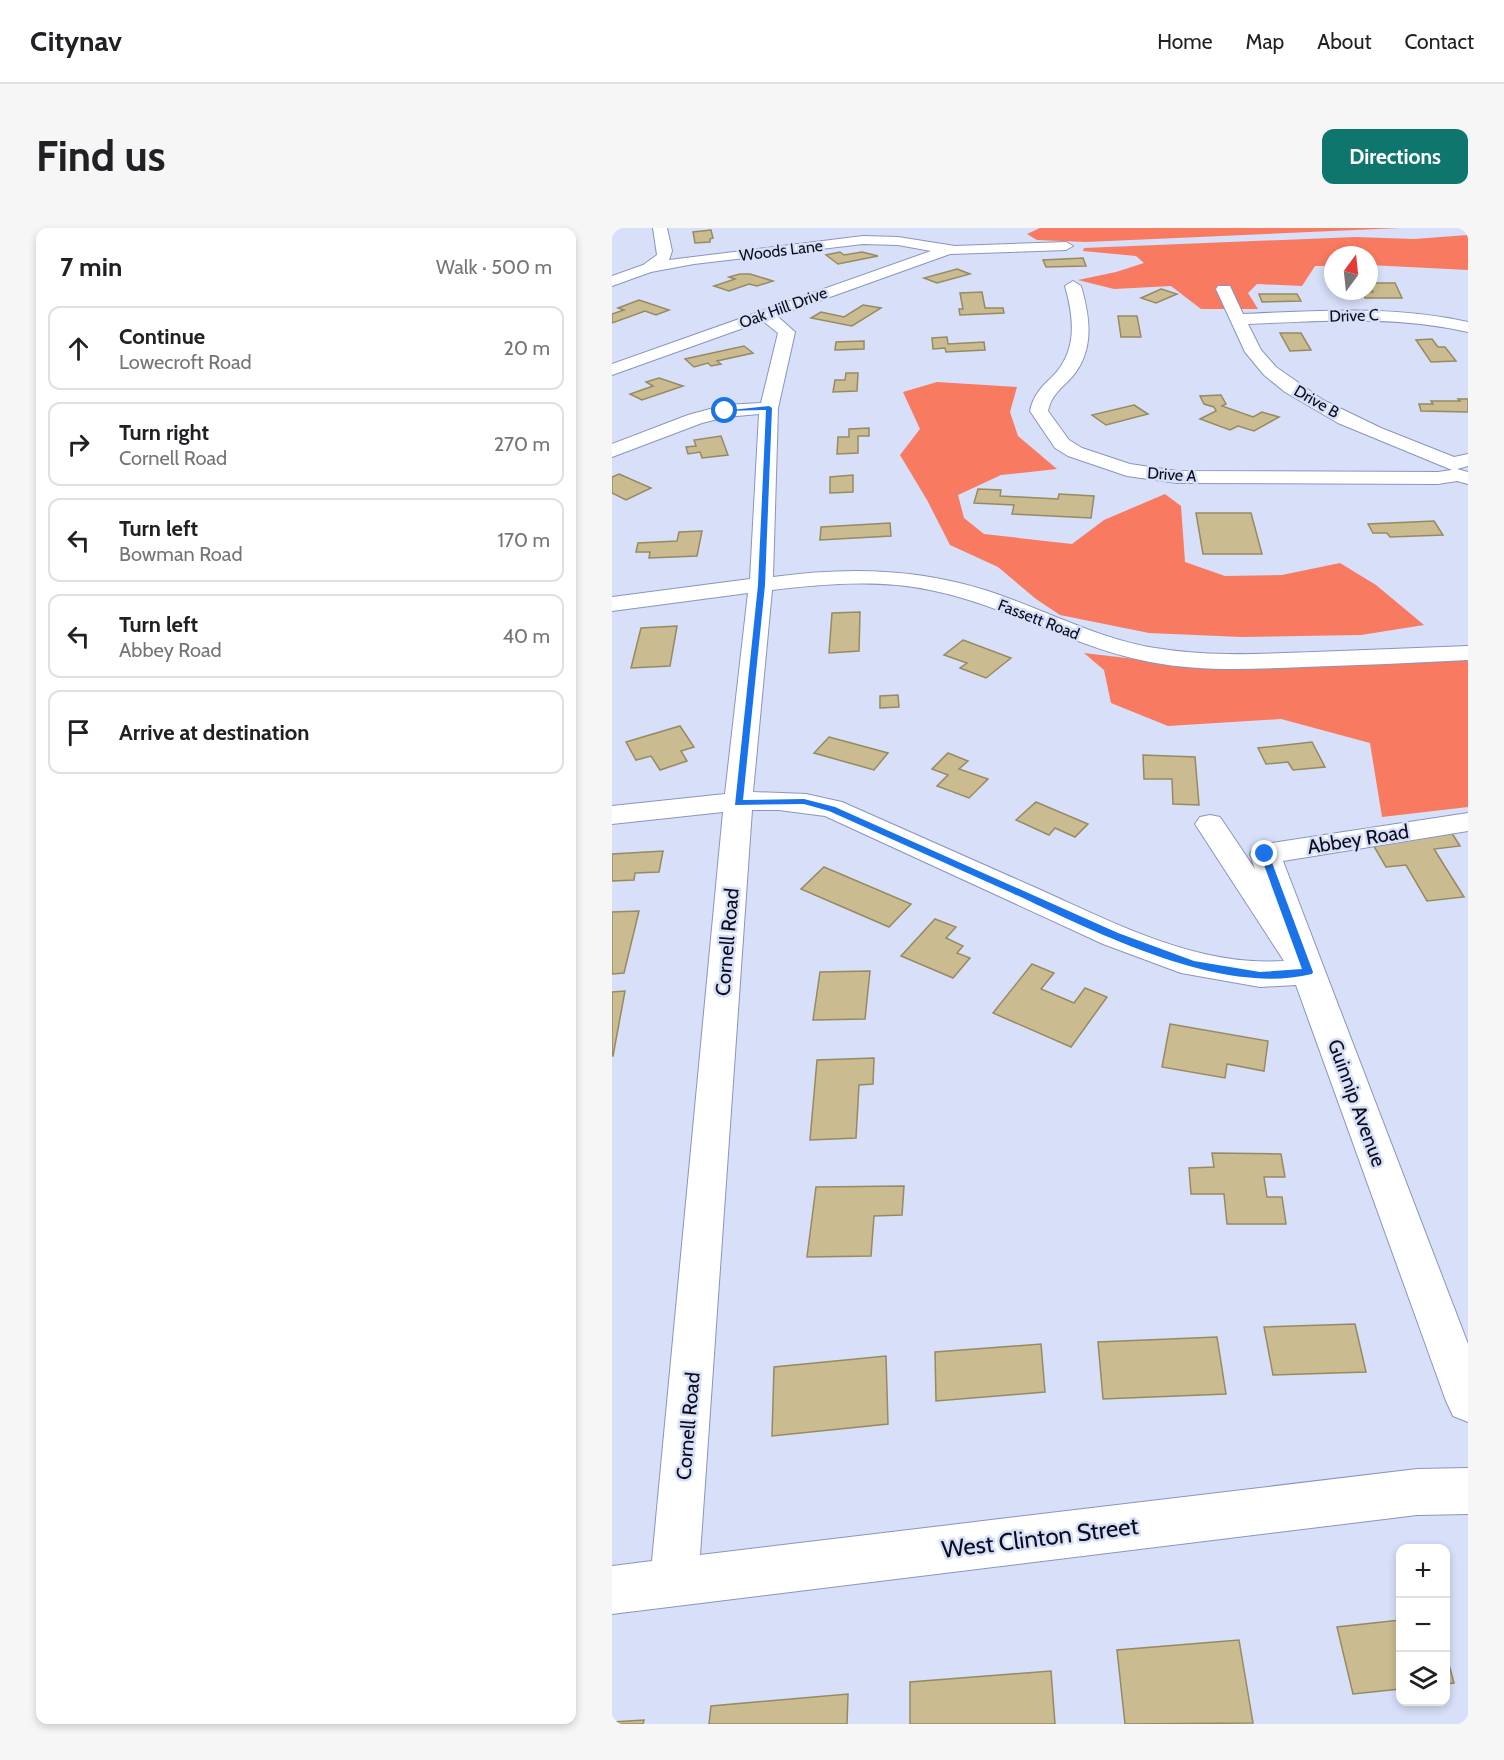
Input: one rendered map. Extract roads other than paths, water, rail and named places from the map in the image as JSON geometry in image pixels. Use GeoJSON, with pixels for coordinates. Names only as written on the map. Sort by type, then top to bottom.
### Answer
{"type":"FeatureCollection","features":[{"type":"Feature","properties":{"kind":"street"},"geometry":{"type":"LineString","coordinates":[[648,268],[664,257],[665,251],[660,228]]}},
{"type":"Feature","properties":{"kind":"street"},"geometry":{"type":"LineString","coordinates":[[782,232],[796,248]]}},
{"type":"Feature","properties":{"kind":"street","name":"Woods Lane"},"geometry":{"type":"LineString","coordinates":[[612,281],[648,268],[863,240],[898,241],[955,250],[996,242],[1021,246],[1066,246]]}},
{"type":"Feature","properties":{"kind":"street","name":"Oak Hill Drive"},"geometry":{"type":"LineString","coordinates":[[612,369],[939,251],[955,250]]}},
{"type":"Feature","properties":{"kind":"street","name":"Drive A"},"geometry":{"type":"LineString","coordinates":[[1073,286],[1078,298],[1082,333],[1080,351],[1066,373],[1048,388],[1041,399],[1039,411],[1062,444],[1075,452],[1127,470],[1178,477],[1438,478],[1462,469]]}},
{"type":"Feature","properties":{"kind":"street","name":"Drive B"},"geometry":{"type":"LineString","coordinates":[[1224,289],[1254,352],[1264,364],[1294,389],[1359,424],[1462,469]]}},
{"type":"Feature","properties":{"kind":"street","name":"Cornell Road"},"geometry":{"type":"LineString","coordinates":[[675,1583],[738,803],[761,585],[769,408],[787,332],[764,314]]}},
{"type":"Feature","properties":{"kind":"street","name":"Drive C"},"geometry":{"type":"LineString","coordinates":[[1239,319],[1395,314],[1468,327]]}},
{"type":"Feature","properties":{"kind":"street"},"geometry":{"type":"LineString","coordinates":[[612,451],[695,419],[725,411],[769,408]]}},
{"type":"Feature","properties":{"kind":"street","name":"Fassett Road"},"geometry":{"type":"LineString","coordinates":[[612,604],[823,577],[878,577],[931,583],[979,596],[1088,638],[1151,655],[1216,663],[1468,653]]}},
{"type":"Feature","properties":{"kind":"street"},"geometry":{"type":"LineString","coordinates":[[612,815],[738,803],[804,802],[832,808],[1114,936],[1193,965],[1260,975],[1308,972]]}},
{"type":"Feature","properties":{"kind":"street","name":"Abbey Road"},"geometry":{"type":"LineString","coordinates":[[1308,972],[1265,854],[1468,822]]}},
{"type":"Feature","properties":{"kind":"street","name":"Guinnip Avenue"},"geometry":{"type":"LineString","coordinates":[[1210,824],[1308,972],[1468,1401]]}},
{"type":"Feature","properties":{"kind":"street","name":"West Clinton Street"},"geometry":{"type":"LineString","coordinates":[[612,1590],[1405,1494],[1468,1491]]}}]}
